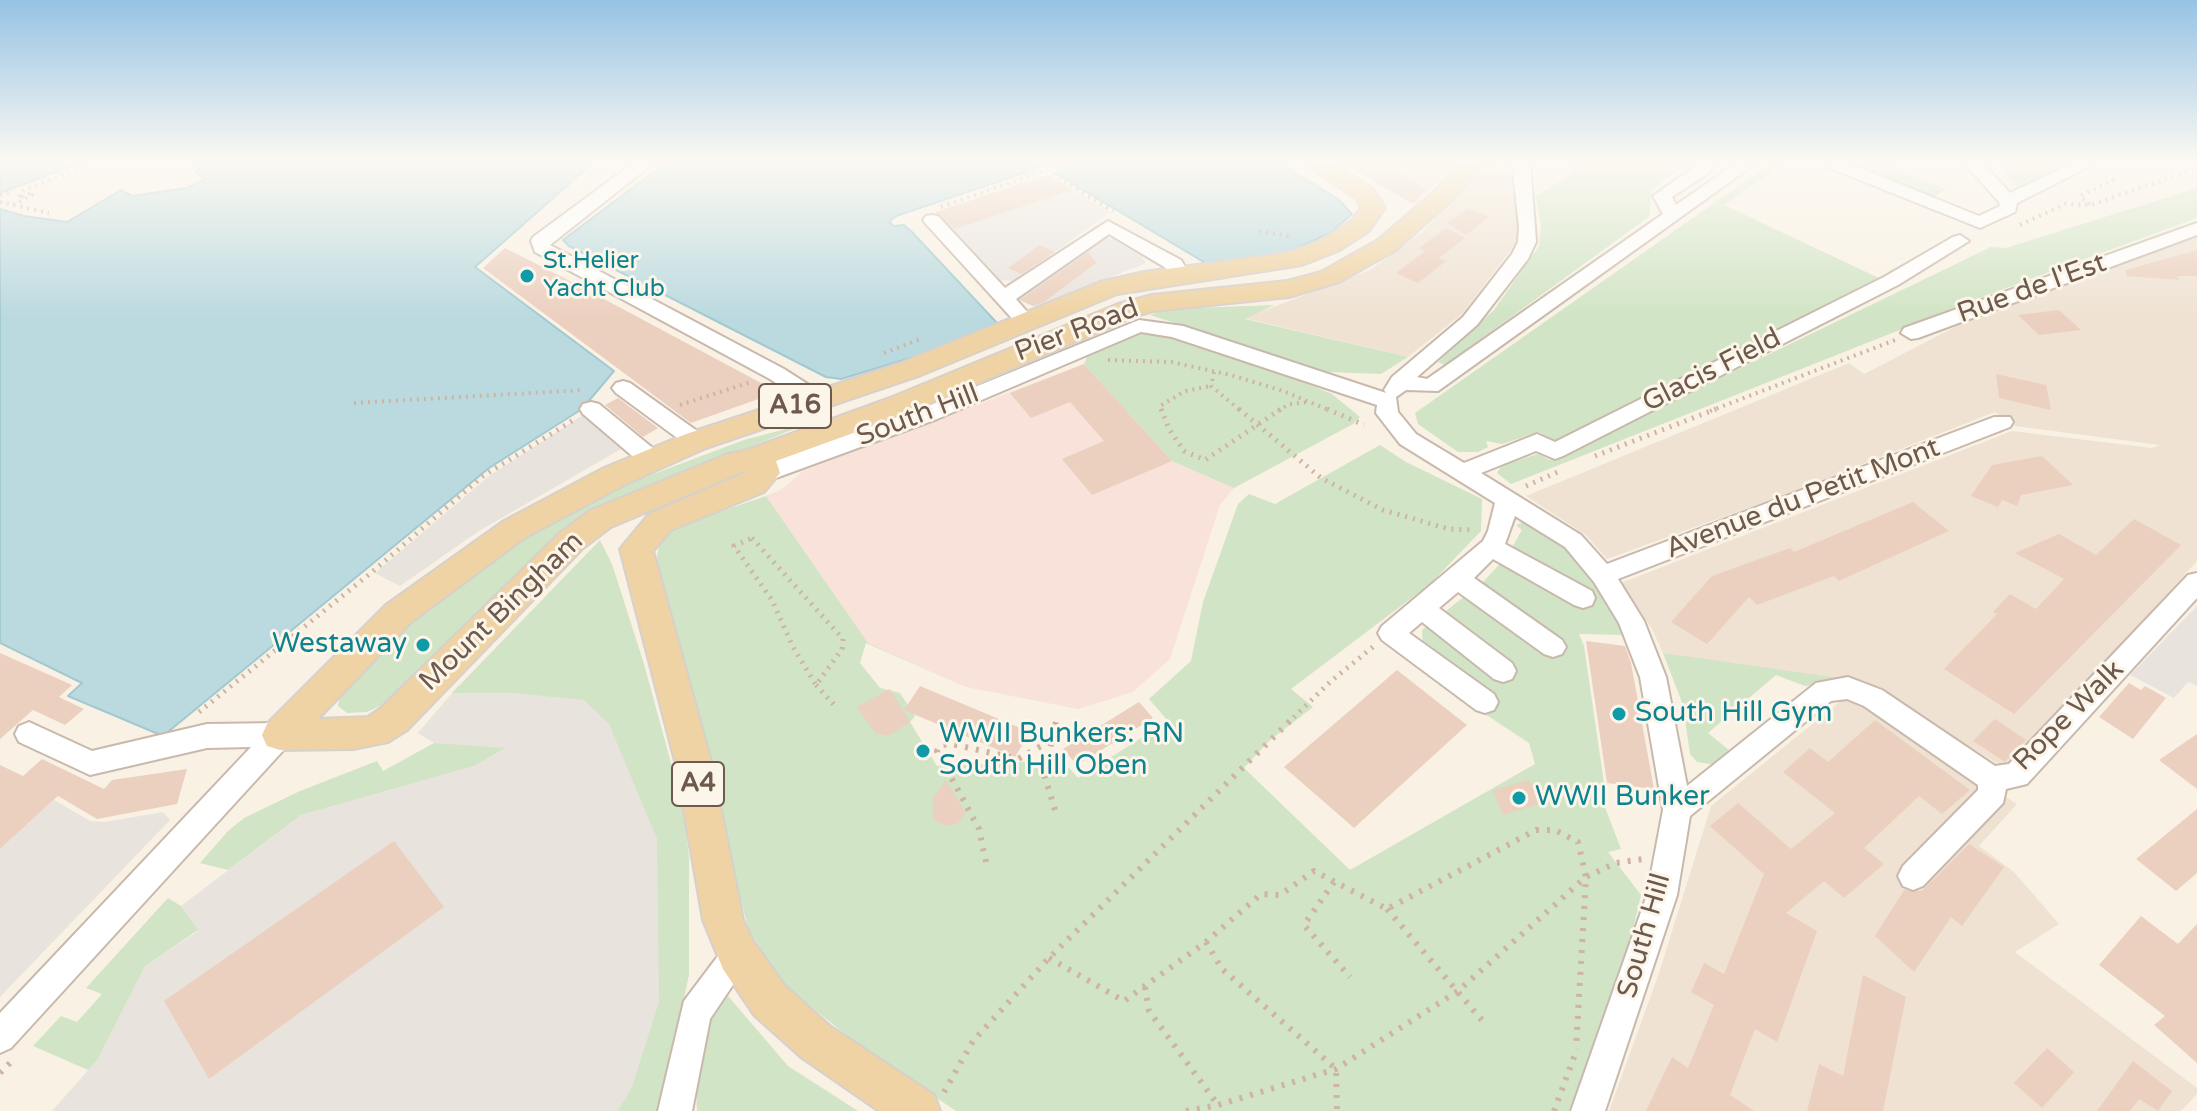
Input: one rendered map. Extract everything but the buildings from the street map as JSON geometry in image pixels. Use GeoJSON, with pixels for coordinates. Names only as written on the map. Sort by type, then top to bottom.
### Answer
{"type":"FeatureCollection","features":[{"type":"Feature","properties":{"kind":"main road","name":"A16"},"geometry":{"type":"LineString","coordinates":[[280,735],[337,674],[414,602],[515,529],[652,460],[815,399],[911,369],[1109,288],[1180,275],[1235,270],[1309,255],[1360,226],[1369,213]]}},
{"type":"Feature","properties":{"kind":"main road","name":"Pier Road"},"geometry":{"type":"LineString","coordinates":[[758,467],[1127,310],[1152,303],[1289,289],[1330,277],[1387,245],[1424,213]]}},
{"type":"Feature","properties":{"kind":"main road","name":"Mount Bingham"},"geometry":{"type":"LineString","coordinates":[[280,735],[375,731],[394,719],[561,551],[600,519],[739,461],[758,467]]}},
{"type":"Feature","properties":{"kind":"main road","name":"A4"},"geometry":{"type":"LineString","coordinates":[[758,467],[753,484],[660,522],[636,549],[694,765],[723,920],[738,955],[769,1000],[816,1042],[918,1111]]}},
{"type":"Feature","properties":{"kind":"street"},"geometry":{"type":"LineString","coordinates":[[578,213],[540,241],[542,248],[777,374],[815,399]]}},
{"type":"Feature","properties":{"kind":"street"},"geometry":{"type":"LineString","coordinates":[[1394,391],[1470,321],[1521,255],[1527,242],[1526,213]]}},
{"type":"Feature","properties":{"kind":"street"},"geometry":{"type":"LineString","coordinates":[[1394,391],[1431,386],[1677,213]]}},
{"type":"Feature","properties":{"kind":"street"},"geometry":{"type":"LineString","coordinates":[[1955,213],[1980,223],[2000,213]]}},
{"type":"Feature","properties":{"kind":"street"},"geometry":{"type":"LineString","coordinates":[[932,220],[1025,321]]}},
{"type":"Feature","properties":{"kind":"street","name":"Rue de l'Est"},"geometry":{"type":"LineString","coordinates":[[1911,333],[2197,229]]}},
{"type":"Feature","properties":{"kind":"street"},"geometry":{"type":"LineString","coordinates":[[1004,298],[1101,230],[1174,264],[1180,275]]}},
{"type":"Feature","properties":{"kind":"street","name":"Glacis Field"},"geometry":{"type":"LineString","coordinates":[[1460,473],[1537,442],[1555,451],[1891,281],[1960,241]]}},
{"type":"Feature","properties":{"kind":"street","name":"South Hill"},"geometry":{"type":"LineString","coordinates":[[758,467],[929,414],[1139,326],[1176,331],[1394,391],[1387,413],[1408,439],[1573,541],[1603,575],[1631,621],[1653,677],[1677,810],[1662,895],[1588,1111]]}},
{"type":"Feature","properties":{"kind":"street"},"geometry":{"type":"LineString","coordinates":[[623,388],[696,441]]}},
{"type":"Feature","properties":{"kind":"street"},"geometry":{"type":"LineString","coordinates":[[591,409],[652,460]]}},
{"type":"Feature","properties":{"kind":"street","name":"Avenue du Petit Mont"},"geometry":{"type":"LineString","coordinates":[[1603,575],[2002,422]]}},
{"type":"Feature","properties":{"kind":"street"},"geometry":{"type":"LineString","coordinates":[[1485,702],[1391,633],[1457,579],[1496,539],[1507,499]]}},
{"type":"Feature","properties":{"kind":"street"},"geometry":{"type":"LineString","coordinates":[[1496,539],[1583,598]]}},
{"type":"Feature","properties":{"kind":"street"},"geometry":{"type":"LineString","coordinates":[[1457,579],[1553,647]]}},
{"type":"Feature","properties":{"kind":"street","name":"Rope Walk"},"geometry":{"type":"LineString","coordinates":[[1913,876],[1993,794],[1991,779],[2017,775],[2197,582]]}},
{"type":"Feature","properties":{"kind":"street"},"geometry":{"type":"LineString","coordinates":[[1422,608],[1503,671]]}},
{"type":"Feature","properties":{"kind":"street"},"geometry":{"type":"LineString","coordinates":[[1677,810],[1825,691],[1848,688],[1873,698],[1991,779]]}},
{"type":"Feature","properties":{"kind":"street"},"geometry":{"type":"LineString","coordinates":[[29,734],[90,763],[207,736],[280,735]]}},
{"type":"Feature","properties":{"kind":"street"},"geometry":{"type":"LineString","coordinates":[[0,1037],[280,735]]}},
{"type":"Feature","properties":{"kind":"street"},"geometry":{"type":"LineString","coordinates":[[675,1111],[695,1012],[738,955]]}},
{"type":"Feature","properties":{"kind":"path"},"geometry":{"type":"LineString","coordinates":[[927,213],[932,220]]}},
{"type":"Feature","properties":{"kind":"path"},"geometry":{"type":"LineString","coordinates":[[1101,230],[1117,213]]}},
{"type":"Feature","properties":{"kind":"path"},"geometry":{"type":"LineString","coordinates":[[2015,228],[2047,213]]}},
{"type":"Feature","properties":{"kind":"path"},"geometry":{"type":"LineString","coordinates":[[1259,231],[1302,239]]}},
{"type":"Feature","properties":{"kind":"path"},"geometry":{"type":"LineString","coordinates":[[1584,461],[1911,333]]}},
{"type":"Feature","properties":{"kind":"path"},"geometry":{"type":"LineString","coordinates":[[1065,357],[1171,362],[1283,391],[1364,425]]}},
{"type":"Feature","properties":{"kind":"path"},"geometry":{"type":"LineString","coordinates":[[1211,386],[1214,372]]}},
{"type":"Feature","properties":{"kind":"path"},"geometry":{"type":"LineString","coordinates":[[656,412],[777,374]]}},
{"type":"Feature","properties":{"kind":"path"},"geometry":{"type":"LineString","coordinates":[[1310,402],[1289,404],[1260,425],[1205,460],[1184,451],[1169,429],[1160,406],[1185,391],[1211,386],[1260,425],[1321,478],[1383,510],[1496,539]]}},
{"type":"Feature","properties":{"kind":"path"},"geometry":{"type":"LineString","coordinates":[[354,403],[623,388]]}},
{"type":"Feature","properties":{"kind":"path"},"geometry":{"type":"LineString","coordinates":[[198,712],[372,572],[483,476],[591,409]]}},
{"type":"Feature","properties":{"kind":"path"},"geometry":{"type":"LineString","coordinates":[[1507,499],[1517,490],[1570,467]]}},
{"type":"Feature","properties":{"kind":"path"},"geometry":{"type":"LineString","coordinates":[[816,685],[842,649],[843,639],[752,538],[734,546],[772,600],[793,647],[816,685],[837,708]]}},
{"type":"Feature","properties":{"kind":"path"},"geometry":{"type":"LineString","coordinates":[[953,1076],[973,1041],[1049,958],[1330,682],[1391,633]]}},
{"type":"Feature","properties":{"kind":"path"},"geometry":{"type":"LineString","coordinates":[[986,862],[979,829],[937,751],[941,745],[952,744],[1018,759],[1043,745],[1056,722]]}},
{"type":"Feature","properties":{"kind":"path"},"geometry":{"type":"LineString","coordinates":[[1052,731],[1044,774],[1055,810]]}},
{"type":"Feature","properties":{"kind":"path"},"geometry":{"type":"LineString","coordinates":[[1387,909],[1536,830],[1555,830],[1578,842],[1586,877],[1576,1049]]}},
{"type":"Feature","properties":{"kind":"path"},"geometry":{"type":"LineString","coordinates":[[1186,1111],[1218,1105],[1336,1069],[1458,991],[1586,877],[1616,863],[1668,855]]}},
{"type":"Feature","properties":{"kind":"path"},"geometry":{"type":"LineString","coordinates":[[1049,958],[1124,1001],[1206,942],[1261,894],[1280,895],[1314,871],[1387,909],[1486,1025]]}},
{"type":"Feature","properties":{"kind":"path"},"geometry":{"type":"LineString","coordinates":[[1334,882],[1304,925],[1350,977]]}},
{"type":"Feature","properties":{"kind":"path"},"geometry":{"type":"LineString","coordinates":[[1206,942],[1222,969],[1336,1069],[1337,1111]]}},
{"type":"Feature","properties":{"kind":"path"},"geometry":{"type":"LineString","coordinates":[[1145,987],[1149,1011],[1218,1105]]}},
{"type":"Feature","properties":{"kind":"shaded area"},"geometry":{"type":"Polygon","coordinates":[[[935,213],[1109,213],[1015,281],[998,280],[935,213]]]}},
{"type":"Feature","properties":{"kind":"shaded area"},"geometry":{"type":"Polygon","coordinates":[[[1441,213],[1517,213],[1519,228],[1516,243],[1463,313],[1408,357],[1244,318],[1370,270],[1421,233],[1441,213]]]}},
{"type":"Feature","properties":{"kind":"shaded area"},"geometry":{"type":"Polygon","coordinates":[[[2197,235],[2197,561],[2006,769],[1873,686],[1663,653],[1652,629],[1621,583],[2012,431],[2152,448],[2160,445],[2015,426],[1995,412],[1781,496],[1607,559],[1586,535],[1526,496],[1849,363],[1864,374],[1957,326],[2197,235]]]}},
{"type":"Feature","properties":{"kind":"shaded area"},"geometry":{"type":"Polygon","coordinates":[[[1103,237],[1113,239],[1142,257],[1146,263],[1036,307],[1015,298],[1103,237]]]}},
{"type":"Feature","properties":{"kind":"shaded area"},"geometry":{"type":"Polygon","coordinates":[[[1084,364],[1172,461],[1234,488],[1220,505],[1170,659],[1133,692],[1078,709],[966,687],[868,643],[766,496],[782,489],[803,471],[1084,364]]]}},
{"type":"Feature","properties":{"kind":"shaded area"},"geometry":{"type":"Polygon","coordinates":[[[583,415],[621,449],[479,531],[400,586],[375,573],[489,476],[583,415]]]}},
{"type":"Feature","properties":{"kind":"shaded area"},"geometry":{"type":"Polygon","coordinates":[[[2197,606],[2197,686],[2188,682],[2174,698],[2130,675],[2197,606]]]}},
{"type":"Feature","properties":{"kind":"shaded area"},"geometry":{"type":"Polygon","coordinates":[[[608,654],[689,857],[689,974],[661,1111],[52,1111],[98,1059],[145,966],[198,931],[181,906],[301,815],[474,766],[505,749],[434,743],[418,733],[458,686],[608,654]]]}},
{"type":"Feature","properties":{"kind":"shaded area"},"geometry":{"type":"Polygon","coordinates":[[[1847,696],[2017,804],[1979,846],[2014,872],[2059,924],[2015,952],[2197,1088],[2197,1094],[2181,1111],[1609,1111],[1659,973],[1711,806],[1847,696]]]}},
{"type":"Feature","properties":{"kind":"shaded area"},"geometry":{"type":"Polygon","coordinates":[[[54,800],[90,821],[105,822],[163,812],[170,820],[0,997],[0,849],[54,800]]]}},
{"type":"Feature","properties":{"kind":"green space"},"geometry":{"type":"Polygon","coordinates":[[[1539,213],[1650,213],[1650,216],[1445,365],[1438,362],[1494,310],[1539,246],[1539,213]]]}},
{"type":"Feature","properties":{"kind":"green space"},"geometry":{"type":"Polygon","coordinates":[[[1700,213],[1741,213],[1881,279],[1555,442],[1539,432],[1502,444],[1486,441],[1488,447],[1478,452],[1458,452],[1418,424],[1415,413],[1700,213]]]}},
{"type":"Feature","properties":{"kind":"green space"},"geometry":{"type":"Polygon","coordinates":[[[2118,213],[2197,213],[2197,218],[1998,291],[1511,484],[1497,473],[1502,465],[1538,454],[1550,460],[1991,247],[2006,248],[2118,213]]]}},
{"type":"Feature","properties":{"kind":"green space"},"geometry":{"type":"Polygon","coordinates":[[[1274,305],[1245,319],[1408,357],[1381,374],[1328,372],[1150,315],[1167,309],[1274,305]]]}},
{"type":"Feature","properties":{"kind":"green space"},"geometry":{"type":"Polygon","coordinates":[[[1140,333],[1177,337],[1300,381],[1332,394],[1360,417],[1353,424],[1234,488],[1172,461],[1084,364],[1088,355],[1140,333]]]}},
{"type":"Feature","properties":{"kind":"green space"},"geometry":{"type":"Polygon","coordinates":[[[809,423],[587,512],[550,542],[432,661],[382,705],[367,712],[347,713],[338,706],[340,694],[392,633],[534,531],[603,493],[744,440],[809,423]]]}},
{"type":"Feature","properties":{"kind":"green space"},"geometry":{"type":"Polygon","coordinates":[[[1380,445],[1406,462],[1482,499],[1481,531],[1430,584],[1291,689],[1313,707],[1269,741],[1244,768],[1350,870],[1535,764],[1529,743],[1485,714],[1496,702],[1423,647],[1422,630],[1484,581],[1507,556],[1522,530],[1516,525],[1527,521],[1554,537],[1590,576],[1627,635],[1579,634],[1584,646],[1604,783],[1601,797],[1621,849],[1608,852],[1641,895],[1622,977],[1569,1111],[956,1111],[857,1044],[781,982],[748,928],[659,578],[657,556],[660,541],[669,532],[686,523],[766,496],[868,643],[966,687],[866,643],[860,663],[880,688],[900,693],[915,716],[910,722],[937,766],[1062,760],[1078,778],[1168,721],[1149,699],[1191,661],[1203,602],[1238,504],[1249,494],[1275,504],[1380,445]]]}},
{"type":"Feature","properties":{"kind":"green space"},"geometry":{"type":"Polygon","coordinates":[[[600,540],[612,564],[644,664],[683,807],[689,857],[689,974],[661,1111],[618,1111],[632,1087],[659,1002],[657,839],[609,724],[584,700],[514,693],[452,693],[600,540]]]}},
{"type":"Feature","properties":{"kind":"green space"},"geometry":{"type":"Polygon","coordinates":[[[1663,653],[1846,679],[1805,686],[1776,675],[1708,733],[1729,750],[1716,765],[1697,762],[1690,754],[1683,705],[1663,653]]]}},
{"type":"Feature","properties":{"kind":"green space"},"geometry":{"type":"Polygon","coordinates":[[[434,743],[506,748],[474,766],[301,815],[228,870],[200,863],[244,818],[300,791],[377,761],[383,771],[434,743]]]}},
{"type":"Feature","properties":{"kind":"green space"},"geometry":{"type":"Polygon","coordinates":[[[168,898],[181,906],[198,930],[145,966],[98,1059],[88,1070],[33,1046],[61,1016],[77,1022],[102,994],[86,988],[168,898]]]}},
{"type":"Feature","properties":{"kind":"green space"},"geometry":{"type":"Polygon","coordinates":[[[728,996],[788,1066],[858,1111],[697,1111],[695,1064],[707,1017],[728,996]]]}},
{"type":"Feature","properties":{"kind":"water"},"geometry":{"type":"Polygon","coordinates":[[[0,213],[67,222],[82,213],[536,213],[475,267],[614,371],[582,409],[489,468],[163,736],[68,696],[82,683],[0,643],[0,213]]]}},
{"type":"Feature","properties":{"kind":"water"},"geometry":{"type":"Polygon","coordinates":[[[599,213],[905,213],[889,222],[894,226],[904,225],[911,231],[997,323],[927,353],[841,379],[826,377],[569,246],[563,240],[599,213]]]}},
{"type":"Feature","properties":{"kind":"water"},"geometry":{"type":"Polygon","coordinates":[[[1122,213],[1352,214],[1330,233],[1279,256],[1207,264],[1122,213]]]}},
{"type":"Feature","properties":{"kind":"place","name":"St.Helier Yacht Club"},"geometry":{"type":"Point","coordinates":[527,276]}},
{"type":"Feature","properties":{"kind":"place","name":"Westaway"},"geometry":{"type":"Point","coordinates":[423,645]}},
{"type":"Feature","properties":{"kind":"place","name":"South Hill Gym"},"geometry":{"type":"Point","coordinates":[1619,714]}},
{"type":"Feature","properties":{"kind":"place","name":"WWII Bunkers: RN South Hill Oben"},"geometry":{"type":"Point","coordinates":[923,751]}},
{"type":"Feature","properties":{"kind":"place","name":"WWII Bunker"},"geometry":{"type":"Point","coordinates":[1519,798]}}]}
